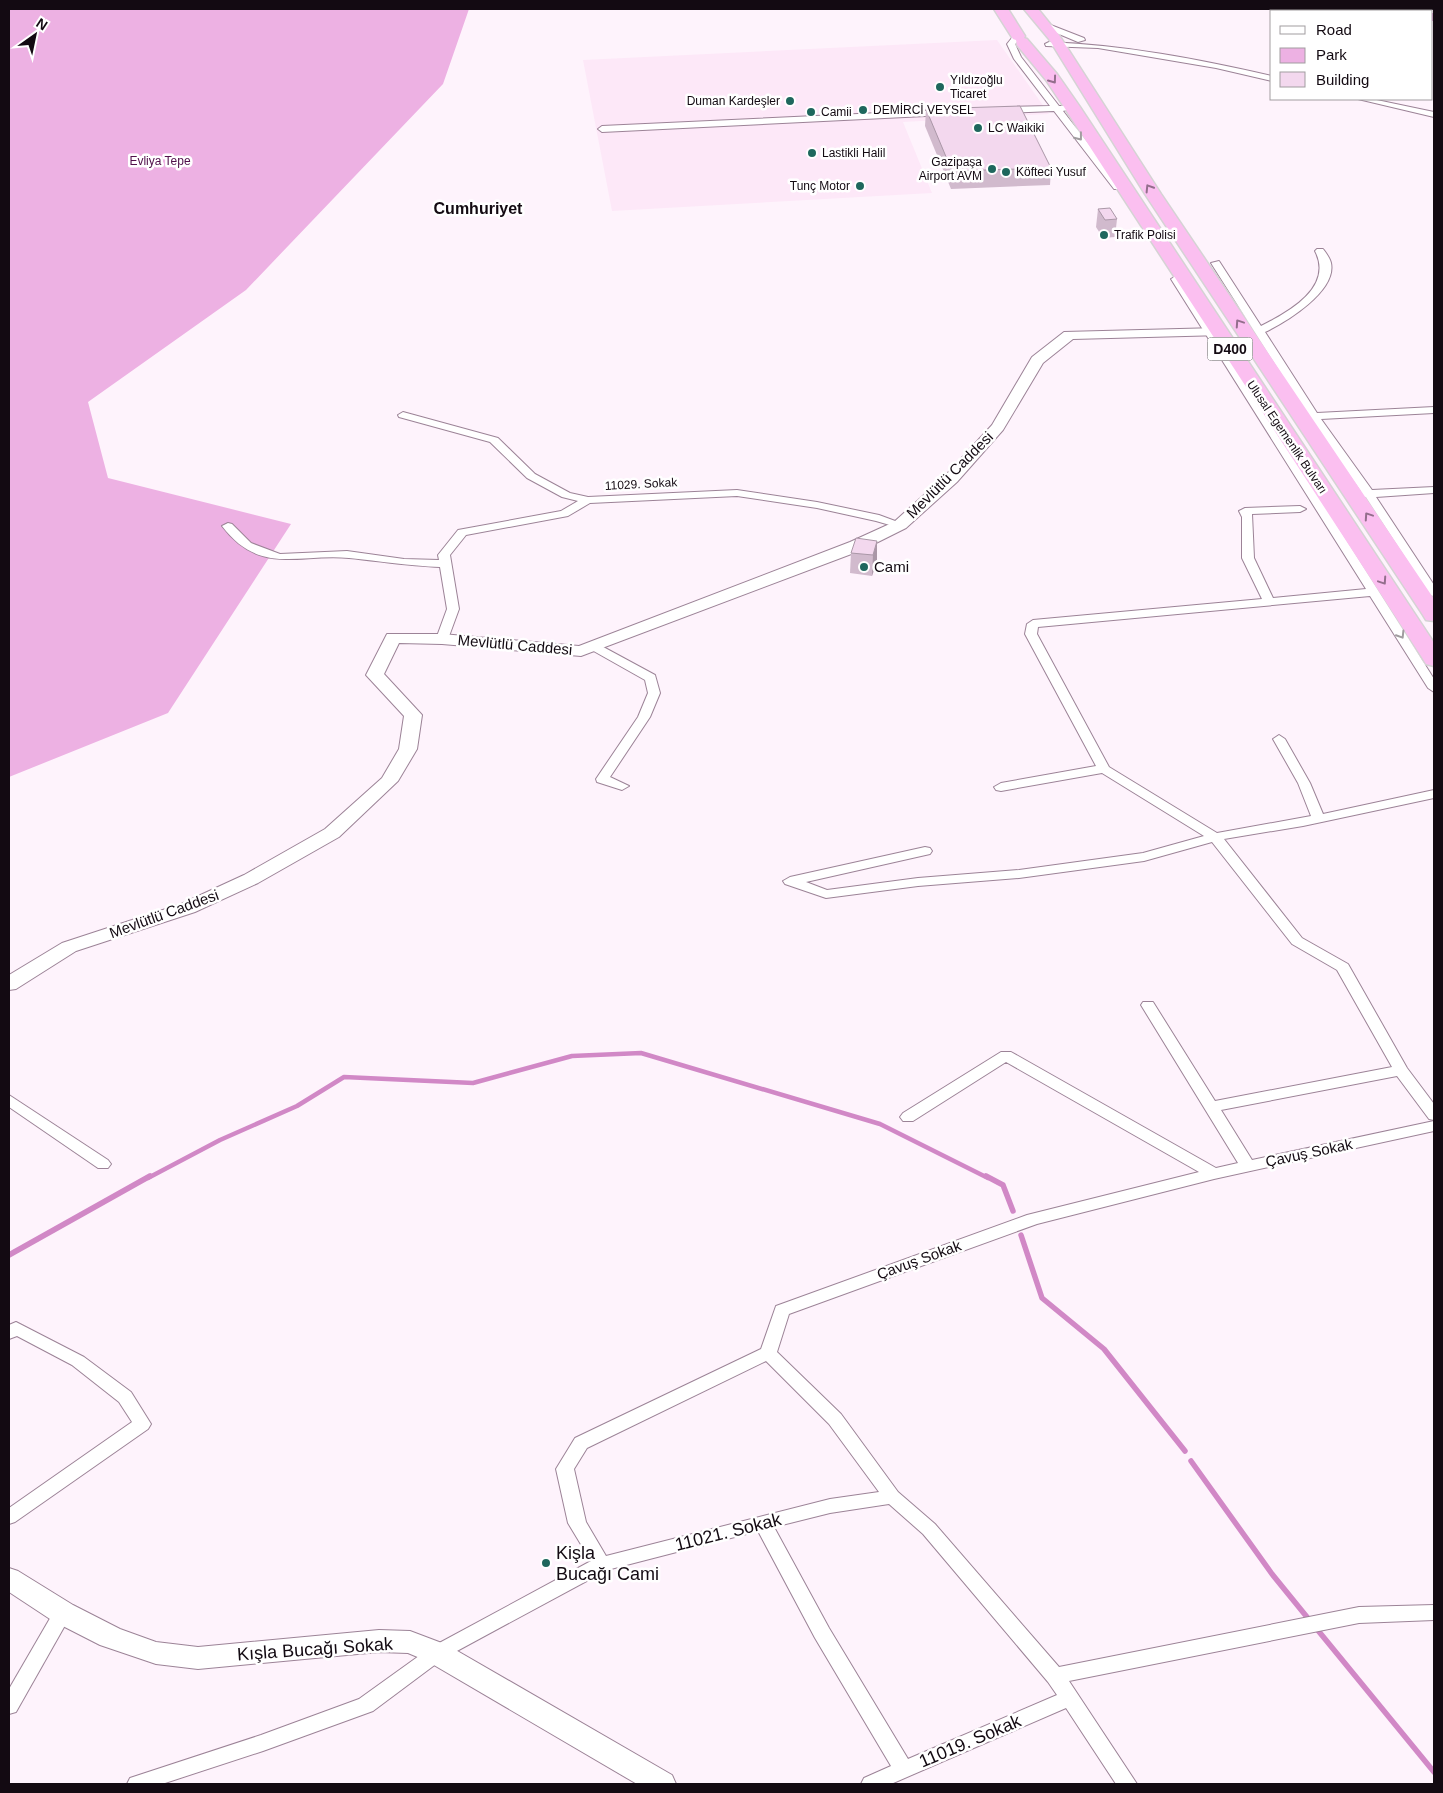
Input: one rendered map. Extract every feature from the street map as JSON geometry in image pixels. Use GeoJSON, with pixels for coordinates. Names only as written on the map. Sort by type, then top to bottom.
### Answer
{"type":"FeatureCollection","features":[{"type":"Feature","properties":{"kind":"highway","name":"Ulusal Egemenlik Bulvarı"},"geometry":{"type":"LineString","coordinates":[[1001,9],[1020,39],[1052,77],[1064,108],[1121,187],[1214,332],[1434,659]]}},
{"type":"Feature","properties":{"kind":"highway","name":"Ulusal Egemenlik Bulvarı"},"geometry":{"type":"LineString","coordinates":[[1031,9],[1153,194],[1362,494],[1434,615]]}},
{"type":"Feature","properties":{"kind":"highway"},"geometry":{"type":"LineString","coordinates":[[1020,39],[1032,45],[1053,41]]}},
{"type":"Feature","properties":{"kind":"street"},"geometry":{"type":"LineString","coordinates":[[1042,24],[1098,46]]}},
{"type":"Feature","properties":{"kind":"street"},"geometry":{"type":"LineString","coordinates":[[1053,41],[1098,46],[1216,66],[1270,79]]}},
{"type":"Feature","properties":{"kind":"street"},"geometry":{"type":"LineString","coordinates":[[1366,100],[1434,115]]}},
{"type":"Feature","properties":{"kind":"street"},"geometry":{"type":"LineString","coordinates":[[997,110],[1064,108]]}},
{"type":"Feature","properties":{"kind":"street"},"geometry":{"type":"LineString","coordinates":[[602,129],[952,113]]}},
{"type":"Feature","properties":{"kind":"street"},"geometry":{"type":"LineString","coordinates":[[1260,331],[1292,314],[1304,305],[1322,282],[1326,270],[1325,257],[1320,251]]}},
{"type":"Feature","properties":{"kind":"street"},"geometry":{"type":"LineString","coordinates":[[1216,263],[1260,331],[1308,417],[1434,410]]}},
{"type":"Feature","properties":{"kind":"street"},"geometry":{"type":"LineString","coordinates":[[1214,332],[1434,688]]}},
{"type":"Feature","properties":{"kind":"street","name":"Mevlütlü Caddesi"},"geometry":{"type":"LineString","coordinates":[[9,984],[69,947],[188,908],[251,879],[332,833],[389,781],[408,749],[413,715],[375,675],[393,638],[442,639],[581,651],[856,546],[900,525],[951,479],[998,427],[1037,360],[1069,335],[1214,332]]}},
{"type":"Feature","properties":{"kind":"street","name":"11029. Sokak"},"geometry":{"type":"LineString","coordinates":[[403,415],[453,427],[494,440],[531,476],[566,495],[588,500],[737,493],[817,505],[879,518],[900,525]]}},
{"type":"Feature","properties":{"kind":"street"},"geometry":{"type":"LineString","coordinates":[[1362,494],[1434,490]]}},
{"type":"Feature","properties":{"kind":"street"},"geometry":{"type":"LineString","coordinates":[[1362,494],[1434,593]]}},
{"type":"Feature","properties":{"kind":"street"},"geometry":{"type":"LineString","coordinates":[[442,639],[453,609],[444,555],[462,532],[564,514],[588,500]]}},
{"type":"Feature","properties":{"kind":"street"},"geometry":{"type":"LineString","coordinates":[[1269,602],[1248,558],[1248,518],[1245,510],[1300,509]]}},
{"type":"Feature","properties":{"kind":"street"},"geometry":{"type":"LineString","coordinates":[[228,526],[247,546],[279,557],[347,554],[404,562],[446,564]]}},
{"type":"Feature","properties":{"kind":"street"},"geometry":{"type":"LineString","coordinates":[[1374,592],[1032,624],[1031,634],[1104,769],[1215,837],[1297,941],[1343,967],[1401,1070],[1434,1115]]}},
{"type":"Feature","properties":{"kind":"street"},"geometry":{"type":"LineString","coordinates":[[594,646],[652,678],[654,693],[644,717],[602,779],[622,786]]}},
{"type":"Feature","properties":{"kind":"street"},"geometry":{"type":"LineString","coordinates":[[1279,739],[1304,783],[1318,818]]}},
{"type":"Feature","properties":{"kind":"street"},"geometry":{"type":"LineString","coordinates":[[1001,787],[1104,769]]}},
{"type":"Feature","properties":{"kind":"street"},"geometry":{"type":"LineString","coordinates":[[925,851],[862,867],[818,874],[790,881],[826,894],[918,882],[1019,874],[1144,857],[1215,837],[1434,794]]}},
{"type":"Feature","properties":{"kind":"street"},"geometry":{"type":"LineString","coordinates":[[1148,1006],[1248,1167]]}},
{"type":"Feature","properties":{"kind":"street"},"geometry":{"type":"LineString","coordinates":[[908,1117],[1006,1055],[1214,1174]]}},
{"type":"Feature","properties":{"kind":"street"},"geometry":{"type":"LineString","coordinates":[[1212,1107],[1401,1070]]}},
{"type":"Feature","properties":{"kind":"street"},"geometry":{"type":"LineString","coordinates":[[9,1100],[102,1164]]}},
{"type":"Feature","properties":{"kind":"street","name":"Çavuş Sokak"},"geometry":{"type":"LineString","coordinates":[[768,1353],[782,1310],[1033,1219],[1214,1174],[1434,1126]]}},
{"type":"Feature","properties":{"kind":"street"},"geometry":{"type":"LineString","coordinates":[[9,1334],[16,1328],[78,1361],[125,1397],[142,1424],[9,1517]]}},
{"type":"Feature","properties":{"kind":"street"},"geometry":{"type":"LineString","coordinates":[[602,1564],[576,1523],[564,1469],[581,1443],[768,1353],[835,1419],[892,1497],[930,1529],[1055,1676],[1127,1784]]}},
{"type":"Feature","properties":{"kind":"street","name":"11021. Sokak"},"geometry":{"type":"LineString","coordinates":[[137,1784],[178,1769],[263,1743],[366,1706],[437,1653],[602,1564],[830,1506],[892,1497]]}},
{"type":"Feature","properties":{"kind":"street"},"geometry":{"type":"LineString","coordinates":[[762,1522],[822,1633],[904,1770]]}},
{"type":"Feature","properties":{"kind":"street","name":"Kışla Bucağı Sokak"},"geometry":{"type":"LineString","coordinates":[[9,1579],[63,1613],[110,1637],[156,1653],[190,1657],[379,1640],[410,1642],[437,1653],[662,1784]]}},
{"type":"Feature","properties":{"kind":"street"},"geometry":{"type":"LineString","coordinates":[[9,1706],[63,1613]]}},
{"type":"Feature","properties":{"kind":"street"},"geometry":{"type":"LineString","coordinates":[[1055,1676],[1359,1615],[1434,1613]]}},
{"type":"Feature","properties":{"kind":"street","name":"11019. Sokak"},"geometry":{"type":"LineString","coordinates":[[871,1784],[1070,1698]]}},
{"type":"Feature","properties":{"kind":"shaded area"},"geometry":{"type":"Polygon","coordinates":[[[997,40],[1049,114],[903,122],[932,193],[612,211],[583,60],[997,40]]]}},
{"type":"Feature","properties":{"kind":"green space","name":"Evliya Tepe"},"geometry":{"type":"Polygon","coordinates":[[[9,9],[469,9],[443,84],[246,290],[88,402],[108,478],[291,524],[168,713],[9,777],[9,9]]]}},
{"type":"Feature","properties":{"kind":"building","name":"Gazipaşa Airport AVM"},"geometry":{"type":"Polygon","coordinates":[[[1020,106],[1051,168],[952,171],[926,109],[1020,106]]]}},
{"type":"Feature","properties":{"kind":"building"},"geometry":{"type":"Polygon","coordinates":[[[1110,208],[1117,219],[1105,220],[1098,209],[1110,208]]]}},
{"type":"Feature","properties":{"kind":"building"},"geometry":{"type":"Polygon","coordinates":[[[856,538],[877,541],[873,555],[851,553],[856,538]]]}},
{"type":"Feature","properties":{"kind":"waterway"},"geometry":{"type":"LineString","coordinates":[[1325,9],[1346,10]]}},
{"type":"Feature","properties":{"kind":"waterway"},"geometry":{"type":"LineString","coordinates":[[148,1178],[220,1140],[297,1106],[344,1077],[473,1083],[572,1056],[641,1053],[880,1124],[988,1178]]}},
{"type":"Feature","properties":{"kind":"waterway"},"geometry":{"type":"LineString","coordinates":[[9,1255],[150,1176]]}},
{"type":"Feature","properties":{"kind":"waterway"},"geometry":{"type":"LineString","coordinates":[[986,1176],[1003,1185],[1013,1211]]}},
{"type":"Feature","properties":{"kind":"waterway"},"geometry":{"type":"LineString","coordinates":[[1021,1235],[1042,1298],[1104,1349],[1185,1451]]}},
{"type":"Feature","properties":{"kind":"waterway"},"geometry":{"type":"LineString","coordinates":[[1191,1461],[1272,1574],[1311,1622]]}},
{"type":"Feature","properties":{"kind":"waterway"},"geometry":{"type":"LineString","coordinates":[[1316,1628],[1434,1772]]}},
{"type":"Feature","properties":{"kind":"place","name":"Yıldızoğlu Ticaret"},"geometry":{"type":"Point","coordinates":[940,87]}},
{"type":"Feature","properties":{"kind":"place","name":"Duman Kardeşler"},"geometry":{"type":"Point","coordinates":[790,101]}},
{"type":"Feature","properties":{"kind":"place","name":"DEMİRCİ VEYSEL"},"geometry":{"type":"Point","coordinates":[863,110]}},
{"type":"Feature","properties":{"kind":"place","name":"Camii"},"geometry":{"type":"Point","coordinates":[811,112]}},
{"type":"Feature","properties":{"kind":"place","name":"LC Waikiki"},"geometry":{"type":"Point","coordinates":[978,128]}},
{"type":"Feature","properties":{"kind":"place","name":"Lastikli Halil"},"geometry":{"type":"Point","coordinates":[812,153]}},
{"type":"Feature","properties":{"kind":"place","name":"Gazipaşa Airport AVM"},"geometry":{"type":"Point","coordinates":[992,169]}},
{"type":"Feature","properties":{"kind":"place","name":"Köfteci Yusuf"},"geometry":{"type":"Point","coordinates":[1006,172]}},
{"type":"Feature","properties":{"kind":"place","name":"Tunç Motor"},"geometry":{"type":"Point","coordinates":[860,186]}},
{"type":"Feature","properties":{"kind":"place","name":"Trafik Polisi"},"geometry":{"type":"Point","coordinates":[1104,235]}},
{"type":"Feature","properties":{"kind":"place","name":"Cami"},"geometry":{"type":"Point","coordinates":[864,567]}},
{"type":"Feature","properties":{"kind":"place","name":"Kişla Bucağı Cami"},"geometry":{"type":"Point","coordinates":[546,1563]}},
{"type":"Feature","properties":{"kind":"district","name":"Cumhuriyet"},"geometry":{"type":"Point","coordinates":[478,208]}}]}
